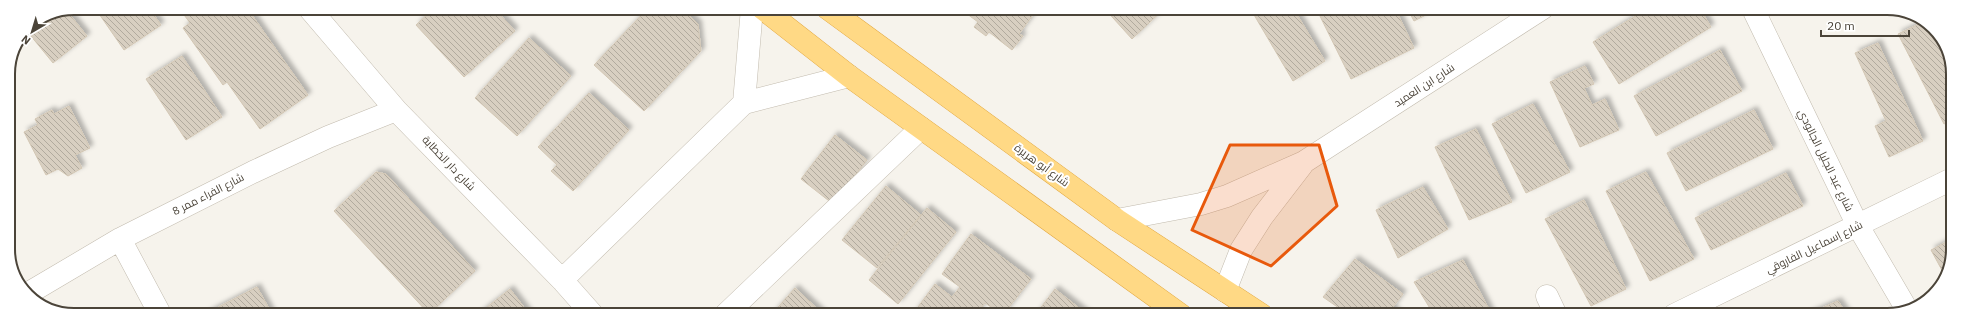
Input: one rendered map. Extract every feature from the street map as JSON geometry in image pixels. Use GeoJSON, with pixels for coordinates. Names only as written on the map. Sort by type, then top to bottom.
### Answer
{"type":"FeatureCollection","features":[{"type":"Feature","properties":{"kind":"highway"},"geometry":{"type":"LineString","coordinates":[[771,15],[849,76],[1171,308]]}},
{"type":"Feature","properties":{"kind":"highway","name":"شارع أبو هريرة"},"geometry":{"type":"LineString","coordinates":[[837,15],[1117,220],[1251,308]]}},
{"type":"Feature","properties":{"kind":"street","name":"شارع دار الخطابة"},"geometry":{"type":"LineString","coordinates":[[315,15],[396,110],[562,280],[587,308]]}},
{"type":"Feature","properties":{"kind":"street"},"geometry":{"type":"LineString","coordinates":[[744,103],[751,15]]}},
{"type":"Feature","properties":{"kind":"street","name":"شارع ابن العميد"},"geometry":{"type":"LineString","coordinates":[[1117,220],[1201,204],[1220,198],[1304,162],[1532,15]]}},
{"type":"Feature","properties":{"kind":"street","name":"شارع عبد الجليل الجالودي"},"geometry":{"type":"LineString","coordinates":[[1756,15],[1858,226],[1904,305]]}},
{"type":"Feature","properties":{"kind":"street"},"geometry":{"type":"LineString","coordinates":[[562,280],[744,103],[849,76]]}},
{"type":"Feature","properties":{"kind":"street","name":"شارع الفراء ممر 8"},"geometry":{"type":"LineString","coordinates":[[32,291],[120,239],[253,172],[328,137],[396,110]]}},
{"type":"Feature","properties":{"kind":"street"},"geometry":{"type":"LineString","coordinates":[[732,308],[921,128]]}},
{"type":"Feature","properties":{"kind":"street","name":"شارع ابن العميد"},"geometry":{"type":"LineString","coordinates":[[1225,291],[1241,250],[1258,224],[1304,162]]}},
{"type":"Feature","properties":{"kind":"street","name":"شارع إسماعيل الفاروقي"},"geometry":{"type":"LineString","coordinates":[[1688,308],[1858,226],[1946,181]]}},
{"type":"Feature","properties":{"kind":"street"},"geometry":{"type":"LineString","coordinates":[[120,239],[157,308]]}},
{"type":"Feature","properties":{"kind":"highlighted area"},"geometry":{"type":"Polygon","coordinates":[[[1230,145],[1319,145],[1337,206],[1271,266],[1192,230],[1230,145]]]}},
{"type":"Feature","properties":{"kind":"building"},"geometry":{"type":"Polygon","coordinates":[[[70,15],[87,36],[53,63],[30,35],[51,19],[70,15]]]}},
{"type":"Feature","properties":{"kind":"building"},"geometry":{"type":"Polygon","coordinates":[[[100,15],[154,15],[161,25],[124,50],[100,15]]]}},
{"type":"Feature","properties":{"kind":"building"},"geometry":{"type":"Polygon","coordinates":[[[184,15],[252,15],[308,95],[260,129],[227,82],[223,85],[183,28],[190,23],[184,15]]]}},
{"type":"Feature","properties":{"kind":"building"},"geometry":{"type":"Polygon","coordinates":[[[427,15],[500,15],[515,31],[464,77],[416,25],[427,15]]]}},
{"type":"Feature","properties":{"kind":"building"},"geometry":{"type":"Polygon","coordinates":[[[641,15],[688,15],[698,24],[701,51],[644,111],[594,65],[641,15]]]}},
{"type":"Feature","properties":{"kind":"building"},"geometry":{"type":"Polygon","coordinates":[[[968,15],[1033,15],[1019,34],[1023,36],[1012,50],[989,32],[986,36],[974,27],[978,22],[968,15]]]}},
{"type":"Feature","properties":{"kind":"building"},"geometry":{"type":"Polygon","coordinates":[[[1110,15],[1158,15],[1132,39],[1110,15]]]}},
{"type":"Feature","properties":{"kind":"building"},"geometry":{"type":"Polygon","coordinates":[[[1254,15],[1297,15],[1325,61],[1293,81],[1254,15]]]}},
{"type":"Feature","properties":{"kind":"building"},"geometry":{"type":"Polygon","coordinates":[[[1319,15],[1398,15],[1414,48],[1351,79],[1319,15]]]}},
{"type":"Feature","properties":{"kind":"building"},"geometry":{"type":"Polygon","coordinates":[[[1411,15],[1426,15],[1414,21],[1411,15]]]}},
{"type":"Feature","properties":{"kind":"building"},"geometry":{"type":"Polygon","coordinates":[[[1637,15],[1704,15],[1711,27],[1619,84],[1593,42],[1637,15]]]}},
{"type":"Feature","properties":{"kind":"building"},"geometry":{"type":"Polygon","coordinates":[[[1919,24],[1929,32],[1938,44],[1945,62],[1946,123],[1944,124],[1898,34],[1919,24]]]}},
{"type":"Feature","properties":{"kind":"building"},"geometry":{"type":"Polygon","coordinates":[[[529,38],[571,76],[517,136],[475,98],[529,38]]]}},
{"type":"Feature","properties":{"kind":"building"},"geometry":{"type":"Polygon","coordinates":[[[1878,43],[1923,141],[1889,157],[1875,126],[1886,121],[1855,53],[1878,43]]]}},
{"type":"Feature","properties":{"kind":"building"},"geometry":{"type":"Polygon","coordinates":[[[1720,50],[1742,91],[1656,136],[1634,96],[1720,50]]]}},
{"type":"Feature","properties":{"kind":"building"},"geometry":{"type":"Polygon","coordinates":[[[182,56],[222,117],[186,140],[146,79],[182,56]]]}},
{"type":"Feature","properties":{"kind":"building"},"geometry":{"type":"Polygon","coordinates":[[[1585,66],[1594,84],[1584,88],[1592,105],[1605,99],[1619,130],[1580,147],[1550,82],[1585,66]]]}},
{"type":"Feature","properties":{"kind":"building"},"geometry":{"type":"Polygon","coordinates":[[[589,93],[629,130],[573,191],[551,171],[557,165],[538,147],[589,93]]]}},
{"type":"Feature","properties":{"kind":"building"},"geometry":{"type":"Polygon","coordinates":[[[1533,104],[1570,172],[1526,193],[1492,124],[1533,104]]]}},
{"type":"Feature","properties":{"kind":"building"},"geometry":{"type":"Polygon","coordinates":[[[69,106],[90,148],[75,155],[82,168],[68,176],[58,169],[46,175],[24,132],[38,125],[35,119],[52,110],[54,114],[69,106]]]}},
{"type":"Feature","properties":{"kind":"building"},"geometry":{"type":"Polygon","coordinates":[[[1754,110],[1773,149],[1686,191],[1667,153],[1754,110]]]}},
{"type":"Feature","properties":{"kind":"building"},"geometry":{"type":"Polygon","coordinates":[[[1476,129],[1512,202],[1469,220],[1435,147],[1476,129]]]}},
{"type":"Feature","properties":{"kind":"building"},"geometry":{"type":"Polygon","coordinates":[[[835,135],[867,160],[833,204],[801,179],[835,135]]]}},
{"type":"Feature","properties":{"kind":"building"},"geometry":{"type":"Polygon","coordinates":[[[376,172],[386,174],[475,271],[435,308],[423,308],[334,211],[376,172]]]}},
{"type":"Feature","properties":{"kind":"building"},"geometry":{"type":"Polygon","coordinates":[[[1646,172],[1694,259],[1650,281],[1606,191],[1646,172]]]}},
{"type":"Feature","properties":{"kind":"building"},"geometry":{"type":"Polygon","coordinates":[[[1786,173],[1803,206],[1711,250],[1695,218],[1786,173]]]}},
{"type":"Feature","properties":{"kind":"building"},"geometry":{"type":"Polygon","coordinates":[[[886,186],[921,215],[877,268],[842,240],[886,186]]]}},
{"type":"Feature","properties":{"kind":"building"},"geometry":{"type":"Polygon","coordinates":[[[1423,187],[1448,229],[1398,258],[1376,210],[1423,187]]]}},
{"type":"Feature","properties":{"kind":"building"},"geometry":{"type":"Polygon","coordinates":[[[1584,200],[1626,289],[1591,306],[1545,219],[1584,200]]]}},
{"type":"Feature","properties":{"kind":"building"},"geometry":{"type":"Polygon","coordinates":[[[927,208],[956,232],[898,304],[869,280],[927,208]]]}},
{"type":"Feature","properties":{"kind":"building"},"geometry":{"type":"Polygon","coordinates":[[[971,234],[1031,279],[1008,308],[992,308],[985,303],[981,308],[917,308],[935,284],[952,297],[960,287],[942,274],[971,234]]]}},
{"type":"Feature","properties":{"kind":"building"},"geometry":{"type":"Polygon","coordinates":[[[1946,242],[1942,270],[1931,250],[1946,242]]]}},
{"type":"Feature","properties":{"kind":"building"},"geometry":{"type":"Polygon","coordinates":[[[1355,259],[1403,294],[1392,308],[1339,308],[1323,297],[1355,259]]]}},
{"type":"Feature","properties":{"kind":"building"},"geometry":{"type":"Polygon","coordinates":[[[1463,260],[1488,308],[1430,308],[1414,282],[1463,260]]]}},
{"type":"Feature","properties":{"kind":"building"},"geometry":{"type":"Polygon","coordinates":[[[257,287],[269,308],[217,308],[257,287]]]}},
{"type":"Feature","properties":{"kind":"building"},"geometry":{"type":"Polygon","coordinates":[[[795,288],[816,308],[777,308],[795,288]]]}},
{"type":"Feature","properties":{"kind":"building"},"geometry":{"type":"Polygon","coordinates":[[[510,289],[525,308],[486,308],[510,289]]]}},
{"type":"Feature","properties":{"kind":"building"},"geometry":{"type":"Polygon","coordinates":[[[1055,289],[1079,308],[1040,308],[1055,289]]]}},
{"type":"Feature","properties":{"kind":"building"},"geometry":{"type":"Polygon","coordinates":[[[1838,301],[1843,308],[1822,308],[1838,301]]]}}]}
